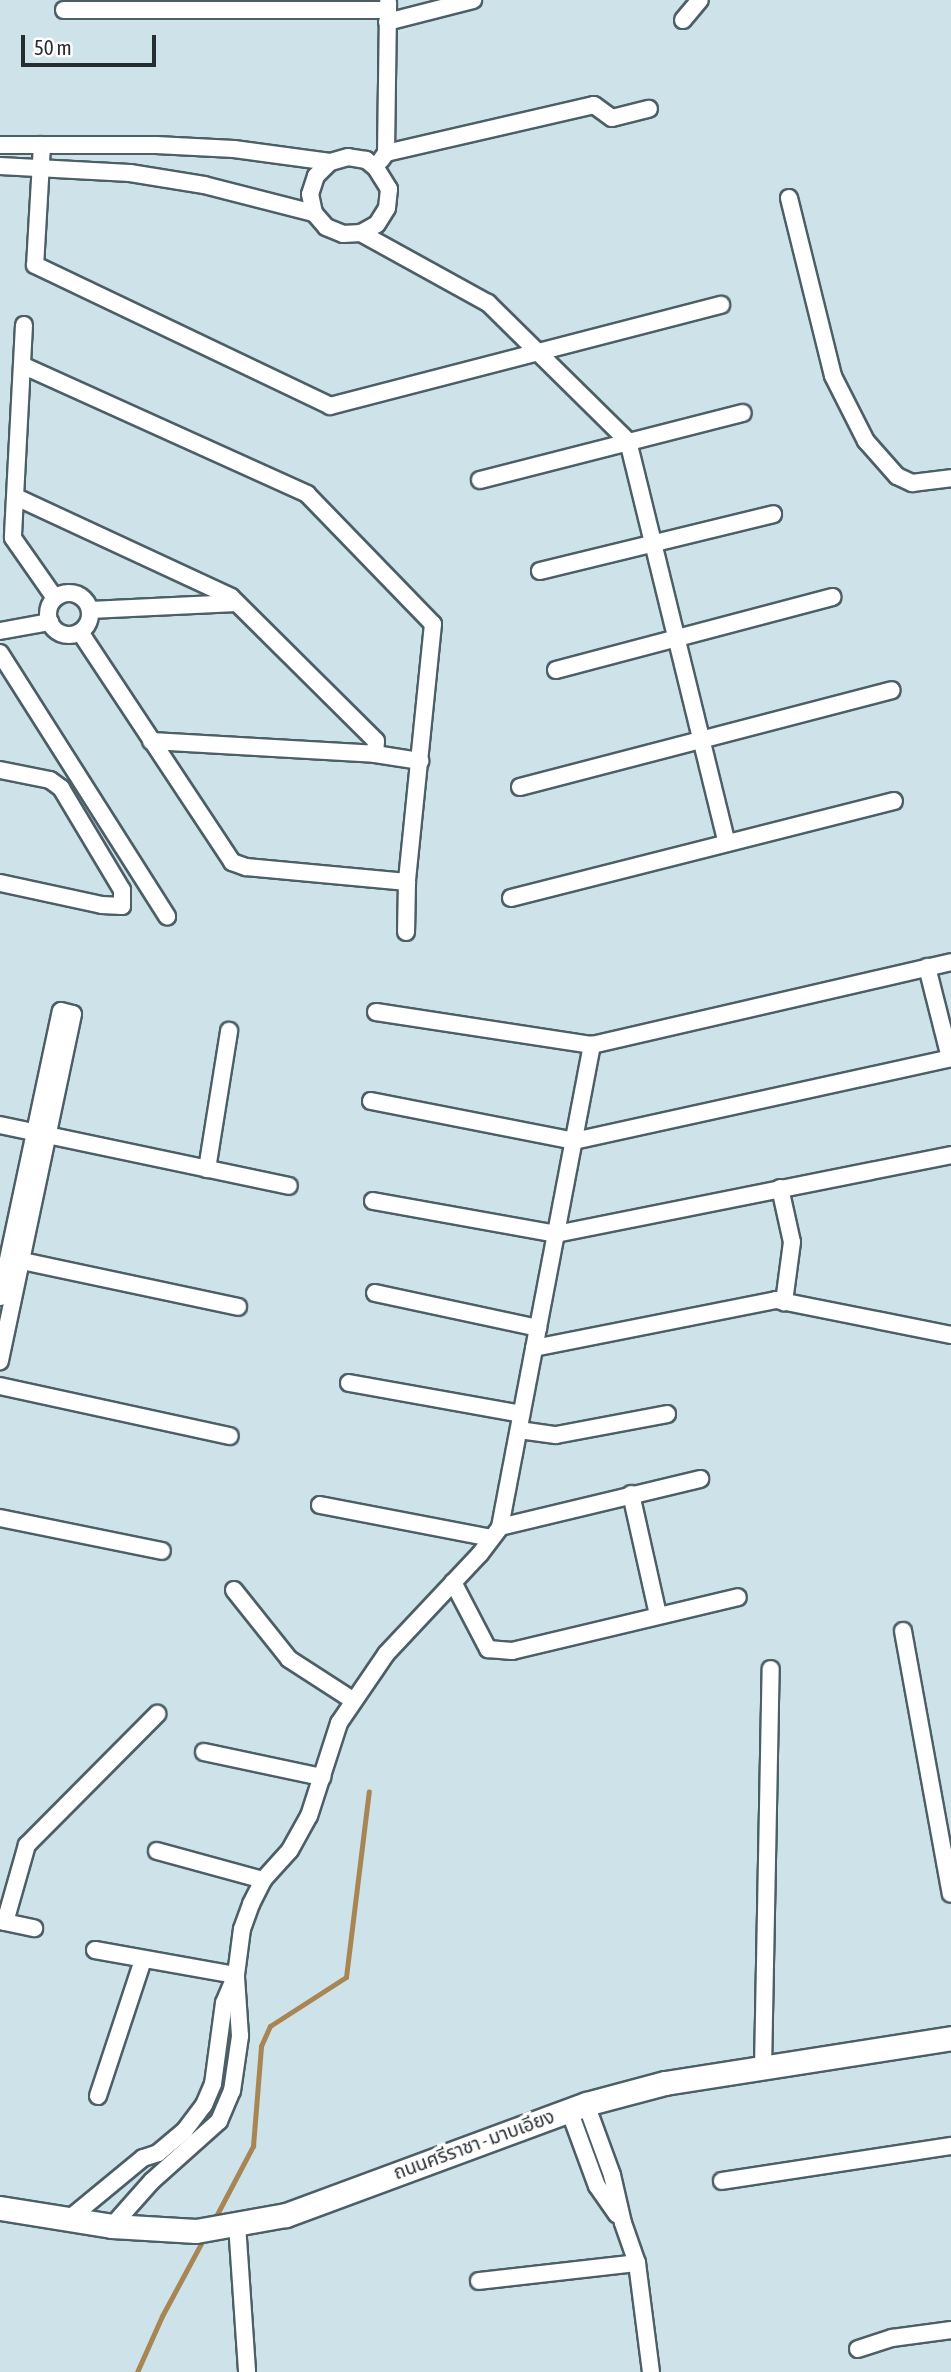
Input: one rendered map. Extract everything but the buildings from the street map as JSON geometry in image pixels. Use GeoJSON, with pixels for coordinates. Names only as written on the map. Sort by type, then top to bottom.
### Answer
{"type":"FeatureCollection","features":[{"type":"Feature","properties":{"kind":"main road","name":"ถนนศรีราชา - มาบเอียง"},"geometry":{"type":"LineString","coordinates":[[0,2208],[112,2226],[196,2231],[237,2224],[286,2215],[577,2107],[665,2083],[951,2038]]}},
{"type":"Feature","properties":{"kind":"street"},"geometry":{"type":"LineString","coordinates":[[64,10],[388,11],[473,0]]}},
{"type":"Feature","properties":{"kind":"street"},"geometry":{"type":"LineString","coordinates":[[683,20],[700,0]]}},
{"type":"Feature","properties":{"kind":"street"},"geometry":{"type":"LineString","coordinates":[[376,168],[386,153],[388,11]]}},
{"type":"Feature","properties":{"kind":"street"},"geometry":{"type":"LineString","coordinates":[[386,153],[594,105],[612,118],[649,109]]}},
{"type":"Feature","properties":{"kind":"street"},"geometry":{"type":"LineString","coordinates":[[0,145],[234,149],[330,162],[348,156],[366,160],[376,168],[389,189],[387,208],[377,224],[361,233],[343,234],[326,227],[314,213],[310,194],[316,176],[330,162]]}},
{"type":"Feature","properties":{"kind":"street"},"geometry":{"type":"LineString","coordinates":[[42,145],[35,265],[330,406],[539,354],[721,304]]}},
{"type":"Feature","properties":{"kind":"street"},"geometry":{"type":"LineString","coordinates":[[0,166],[130,173],[204,185],[314,213]]}},
{"type":"Feature","properties":{"kind":"street"},"geometry":{"type":"LineString","coordinates":[[789,198],[833,376],[866,441],[897,476],[912,483],[951,478]]}},
{"type":"Feature","properties":{"kind":"street"},"geometry":{"type":"LineString","coordinates":[[361,233],[488,303],[628,441],[726,841]]}},
{"type":"Feature","properties":{"kind":"street"},"geometry":{"type":"LineString","coordinates":[[24,325],[24,366],[13,538],[55,598]]}},
{"type":"Feature","properties":{"kind":"street"},"geometry":{"type":"LineString","coordinates":[[24,366],[307,494],[433,624],[407,882],[406,932]]}},
{"type":"Feature","properties":{"kind":"street"},"geometry":{"type":"LineString","coordinates":[[480,480],[743,413]]}},
{"type":"Feature","properties":{"kind":"street"},"geometry":{"type":"LineString","coordinates":[[16,497],[231,597],[376,741],[375,754]]}},
{"type":"Feature","properties":{"kind":"street"},"geometry":{"type":"LineString","coordinates":[[540,571],[773,514]]}},
{"type":"Feature","properties":{"kind":"street"},"geometry":{"type":"LineString","coordinates":[[63,593],[80,595],[90,610],[90,618],[80,632],[62,634],[50,622],[50,605],[55,598],[63,593]]}},
{"type":"Feature","properties":{"kind":"street"},"geometry":{"type":"LineString","coordinates":[[556,670],[833,597]]}},
{"type":"Feature","properties":{"kind":"street"},"geometry":{"type":"LineString","coordinates":[[90,610],[237,603]]}},
{"type":"Feature","properties":{"kind":"street"},"geometry":{"type":"LineString","coordinates":[[0,631],[50,622]]}},
{"type":"Feature","properties":{"kind":"street"},"geometry":{"type":"LineString","coordinates":[[80,632],[232,862],[246,867],[407,882]]}},
{"type":"Feature","properties":{"kind":"street"},"geometry":{"type":"LineString","coordinates":[[0,653],[167,916]]}},
{"type":"Feature","properties":{"kind":"street"},"geometry":{"type":"LineString","coordinates":[[520,787],[892,690]]}},
{"type":"Feature","properties":{"kind":"street"},"geometry":{"type":"LineString","coordinates":[[151,741],[375,754],[420,761]]}},
{"type":"Feature","properties":{"kind":"street"},"geometry":{"type":"LineString","coordinates":[[0,770],[50,780],[61,788],[122,890],[122,906],[102,905],[0,883]]}},
{"type":"Feature","properties":{"kind":"street"},"geometry":{"type":"LineString","coordinates":[[511,898],[726,841],[894,801]]}},
{"type":"Feature","properties":{"kind":"street"},"geometry":{"type":"LineString","coordinates":[[376,1012],[592,1045],[951,962]]}},
{"type":"Feature","properties":{"kind":"street"},"geometry":{"type":"LineString","coordinates":[[371,1101],[574,1141],[950,1058],[927,968]]}},
{"type":"Feature","properties":{"kind":"street"},"geometry":{"type":"LineString","coordinates":[[0,1297],[74,1014],[61,1011],[41,1134]]}},
{"type":"Feature","properties":{"kind":"street"},"geometry":{"type":"LineString","coordinates":[[207,1169],[229,1031]]}},
{"type":"Feature","properties":{"kind":"street"},"geometry":{"type":"LineString","coordinates":[[112,2226],[152,2181],[219,2121],[232,2091],[240,2036],[236,1975],[242,1929],[263,1880],[290,1850],[309,1816],[339,1723],[386,1654],[496,1532],[520,1422],[592,1045]]}},
{"type":"Feature","properties":{"kind":"street"},"geometry":{"type":"LineString","coordinates":[[0,1125],[289,1186]]}},
{"type":"Feature","properties":{"kind":"street"},"geometry":{"type":"LineString","coordinates":[[373,1201],[556,1234],[951,1155]]}},
{"type":"Feature","properties":{"kind":"street"},"geometry":{"type":"LineString","coordinates":[[780,1188],[792,1242],[784,1301]]}},
{"type":"Feature","properties":{"kind":"street"},"geometry":{"type":"LineString","coordinates":[[10,1258],[238,1307]]}},
{"type":"Feature","properties":{"kind":"street"},"geometry":{"type":"LineString","coordinates":[[0,1361],[10,1258]]}},
{"type":"Feature","properties":{"kind":"street"},"geometry":{"type":"LineString","coordinates":[[374,1293],[538,1328]]}},
{"type":"Feature","properties":{"kind":"street"},"geometry":{"type":"LineString","coordinates":[[534,1348],[776,1300],[951,1335]]}},
{"type":"Feature","properties":{"kind":"street"},"geometry":{"type":"LineString","coordinates":[[349,1383],[520,1422],[556,1434],[667,1414]]}},
{"type":"Feature","properties":{"kind":"street"},"geometry":{"type":"LineString","coordinates":[[0,1386],[230,1436]]}},
{"type":"Feature","properties":{"kind":"street"},"geometry":{"type":"LineString","coordinates":[[320,1505],[496,1532],[631,1493],[700,1479]]}},
{"type":"Feature","properties":{"kind":"street"},"geometry":{"type":"LineString","coordinates":[[631,1493],[659,1615]]}},
{"type":"Feature","properties":{"kind":"street"},"geometry":{"type":"LineString","coordinates":[[0,1518],[162,1551]]}},
{"type":"Feature","properties":{"kind":"street"},"geometry":{"type":"LineString","coordinates":[[453,1582],[488,1649],[512,1651],[738,1597]]}},
{"type":"Feature","properties":{"kind":"street"},"geometry":{"type":"LineString","coordinates":[[234,1590],[289,1658],[354,1701]]}},
{"type":"Feature","properties":{"kind":"street"},"geometry":{"type":"LineString","coordinates":[[903,1631],[951,1894]]}},
{"type":"Feature","properties":{"kind":"street"},"geometry":{"type":"LineString","coordinates":[[763,2068],[771,1669]]}},
{"type":"Feature","properties":{"kind":"street"},"geometry":{"type":"LineString","coordinates":[[34,1928],[3,1922],[27,1845],[158,1714]]}},
{"type":"Feature","properties":{"kind":"street"},"geometry":{"type":"LineString","coordinates":[[204,1752],[322,1777]]}},
{"type":"Feature","properties":{"kind":"street"},"geometry":{"type":"LineString","coordinates":[[157,1851],[263,1880]]}},
{"type":"Feature","properties":{"kind":"street"},"geometry":{"type":"LineString","coordinates":[[95,1950],[236,1975]]}},
{"type":"Feature","properties":{"kind":"street"},"geometry":{"type":"LineString","coordinates":[[98,2096],[144,1960]]}},
{"type":"Feature","properties":{"kind":"street"},"geometry":{"type":"LineString","coordinates":[[69,2219],[143,2158],[158,2153],[185,2130],[204,2105],[213,2084],[224,2003],[236,1975]]}},
{"type":"Feature","properties":{"kind":"street"},"geometry":{"type":"LineString","coordinates":[[577,2107],[597,2186],[622,2223],[637,2263],[651,2372]]}},
{"type":"Feature","properties":{"kind":"street"},"geometry":{"type":"LineString","coordinates":[[722,2181],[951,2146]]}},
{"type":"Feature","properties":{"kind":"street"},"geometry":{"type":"LineString","coordinates":[[237,2224],[247,2372]]}},
{"type":"Feature","properties":{"kind":"street"},"geometry":{"type":"LineString","coordinates":[[479,2281],[637,2263]]}},
{"type":"Feature","properties":{"kind":"street"},"geometry":{"type":"LineString","coordinates":[[858,2348],[892,2338],[951,2330]]}},
{"type":"Feature","properties":{"kind":"waterway"},"geometry":{"type":"LineString","coordinates":[[214,2220],[253,2146],[261,2046],[270,2026],[346,1977],[369,1791]]}},
{"type":"Feature","properties":{"kind":"waterway"},"geometry":{"type":"LineString","coordinates":[[137,2372],[162,2316],[204,2238]]}}]}
